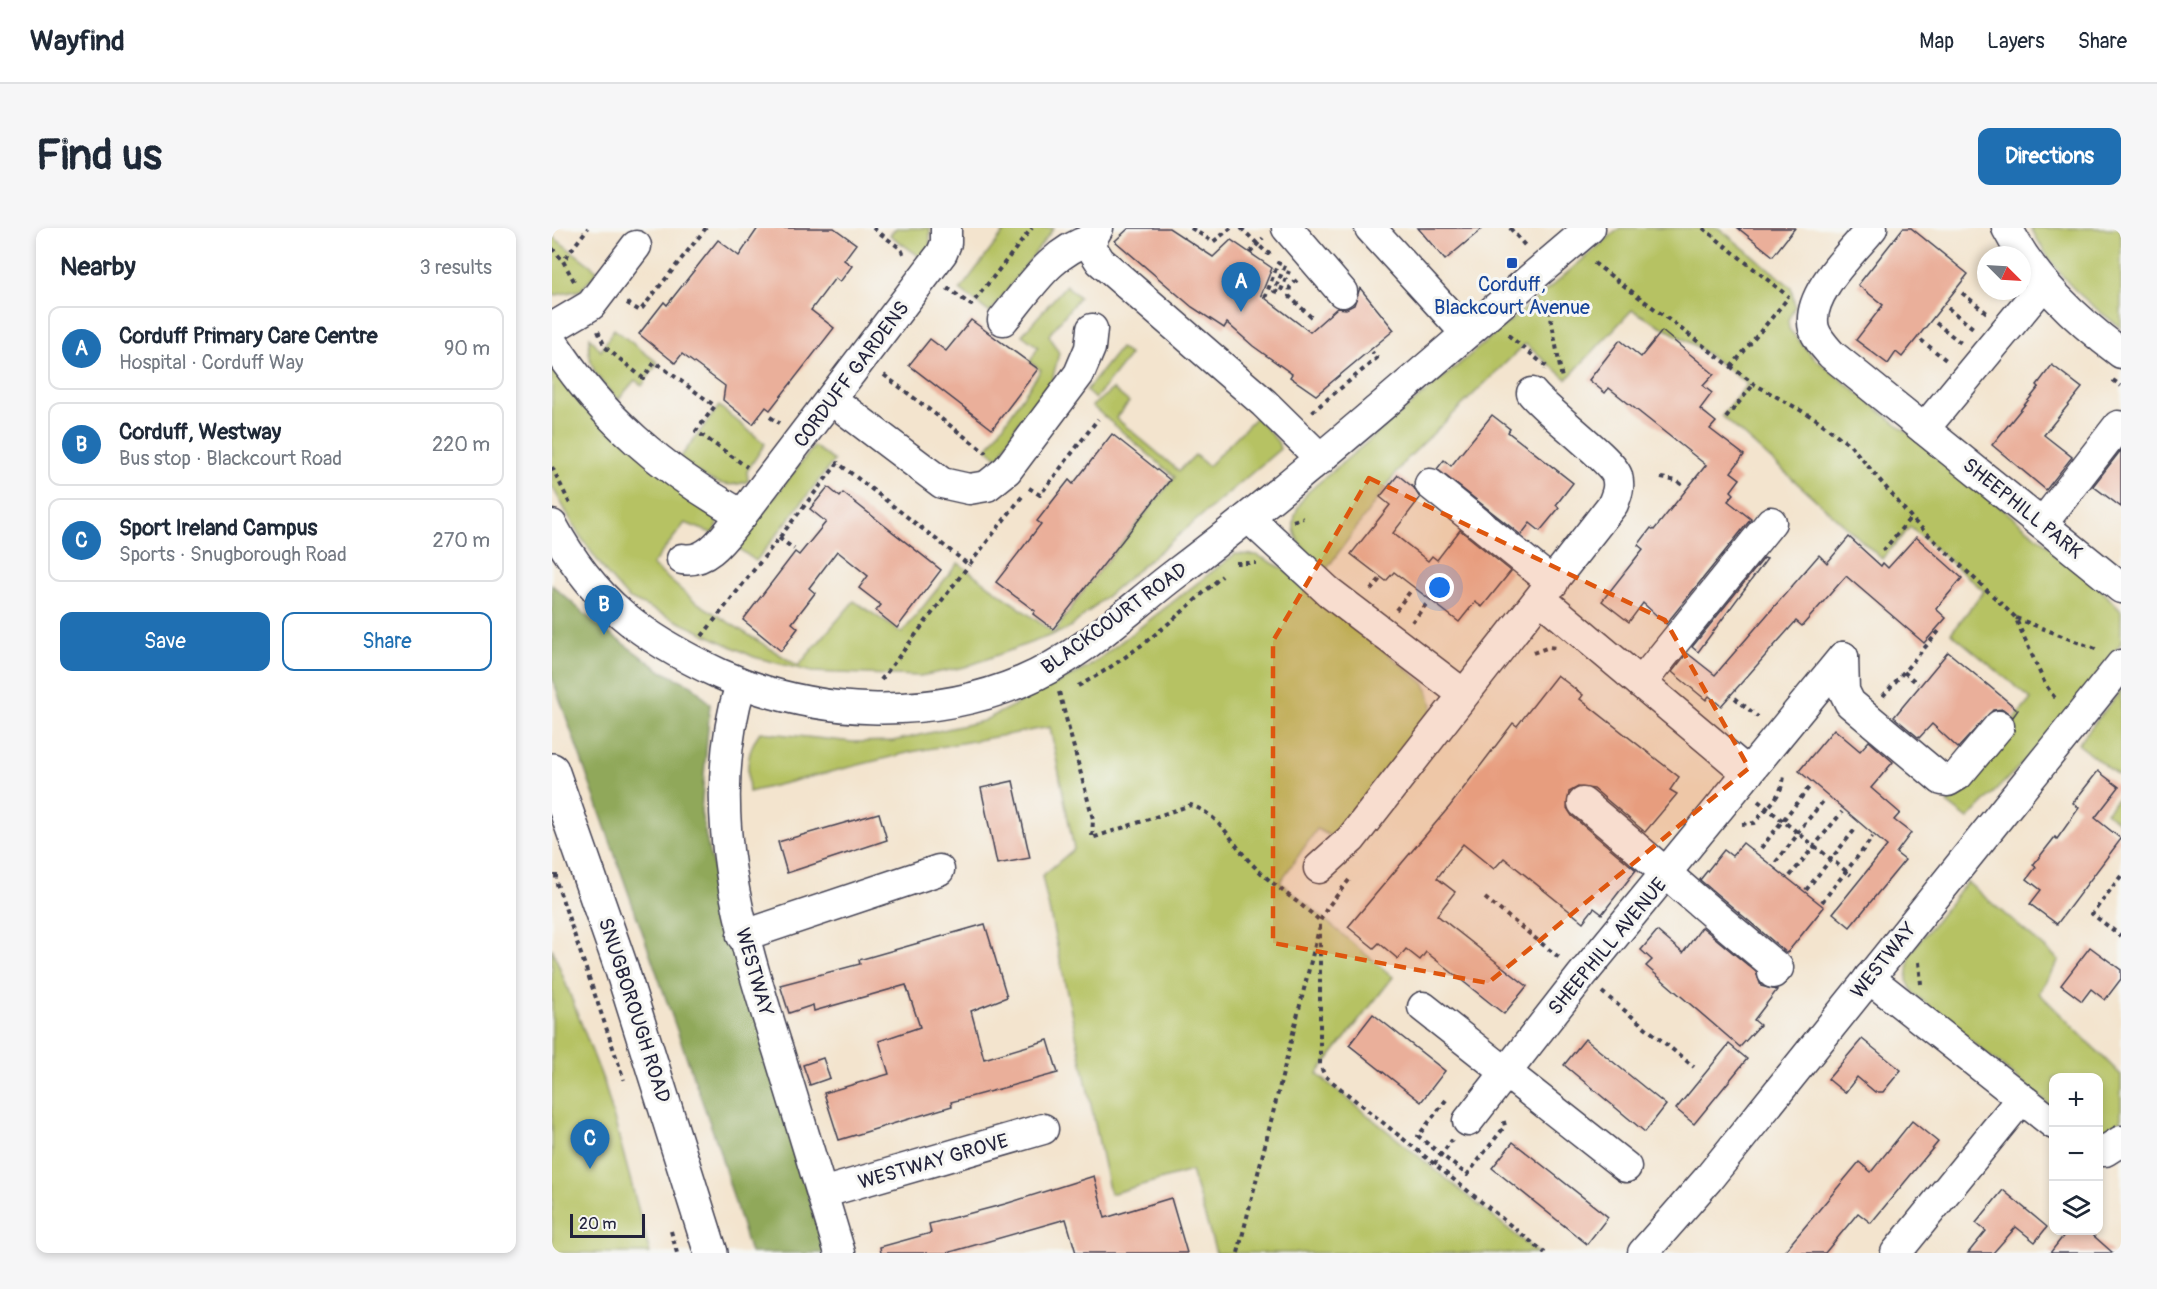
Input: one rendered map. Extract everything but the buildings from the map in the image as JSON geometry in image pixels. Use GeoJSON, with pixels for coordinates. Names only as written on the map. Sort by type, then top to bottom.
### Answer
{"type":"FeatureCollection","features":[{"type":"Feature","properties":{"kind":"main road","name":"SNUGBOROUGH ROAD"},"geometry":{"type":"LineString","coordinates":[[552,770],[559,805],[621,967],[711,1253]]}},
{"type":"Feature","properties":{"kind":"street","name":"CORDUFF GARDENS"},"geometry":{"type":"LineString","coordinates":[[682,560],[694,562],[707,554],[842,408],[942,253],[946,243],[946,228]]}},
{"type":"Feature","properties":{"kind":"street"},"geometry":{"type":"LineString","coordinates":[[1287,228],[1342,292]]}},
{"type":"Feature","properties":{"kind":"street"},"geometry":{"type":"LineString","coordinates":[[1370,228],[1465,332]]}},
{"type":"Feature","properties":{"kind":"street","name":"BLACKCOURT ROAD"},"geometry":{"type":"LineString","coordinates":[[562,517],[564,548],[592,586],[620,615],[682,656],[741,683],[810,703],[860,708],[924,706],[975,697],[1025,681],[1075,651],[1250,518],[1321,459],[1465,332],[1590,228]]}},
{"type":"Feature","properties":{"kind":"street"},"geometry":{"type":"LineString","coordinates":[[1802,300],[1821,292],[1872,228]]}},
{"type":"Feature","properties":{"kind":"street"},"geometry":{"type":"LineString","coordinates":[[2007,228],[2044,284],[2080,321],[2121,353]]}},
{"type":"Feature","properties":{"kind":"street"},"geometry":{"type":"LineString","coordinates":[[1003,320],[1055,258],[1095,234]]}},
{"type":"Feature","properties":{"kind":"street"},"geometry":{"type":"LineString","coordinates":[[1095,234],[1093,250],[1100,261],[1264,402],[1321,459]]}},
{"type":"Feature","properties":{"kind":"street"},"geometry":{"type":"LineString","coordinates":[[552,328],[596,299],[636,246]]}},
{"type":"Feature","properties":{"kind":"street"},"geometry":{"type":"LineString","coordinates":[[1924,429],[2044,284]]}},
{"type":"Feature","properties":{"kind":"street","name":"SHEEPHILL PARK"},"geometry":{"type":"LineString","coordinates":[[1802,300],[1818,339],[1832,355],[2121,588]]}},
{"type":"Feature","properties":{"kind":"street"},"geometry":{"type":"LineString","coordinates":[[842,408],[942,483],[969,489],[1018,478],[1079,374],[1090,348],[1092,328]]}},
{"type":"Feature","properties":{"kind":"street"},"geometry":{"type":"LineString","coordinates":[[552,341],[587,392],[632,438],[672,471],[742,515]]}},
{"type":"Feature","properties":{"kind":"street"},"geometry":{"type":"LineString","coordinates":[[1319,868],[1351,839],[1609,511],[1619,486],[1613,468],[1544,407],[1532,393]]}},
{"type":"Feature","properties":{"kind":"street"},"geometry":{"type":"LineString","coordinates":[[2042,524],[2118,426]]}},
{"type":"Feature","properties":{"kind":"street"},"geometry":{"type":"LineString","coordinates":[[1430,484],[1547,591],[1743,779]]}},
{"type":"Feature","properties":{"kind":"street"},"geometry":{"type":"LineString","coordinates":[[1250,518],[1329,592],[1463,694]]}},
{"type":"Feature","properties":{"kind":"street"},"geometry":{"type":"LineString","coordinates":[[1641,683],[1771,522]]}},
{"type":"Feature","properties":{"kind":"street","name":"SHEEPHILL AVENUE"},"geometry":{"type":"LineString","coordinates":[[1468,1121],[1515,1080],[1597,988],[1668,872],[1843,657],[1844,691],[1850,703],[1865,717]]}},
{"type":"Feature","properties":{"kind":"street","name":"WESTWAY"},"geometry":{"type":"LineString","coordinates":[[1643,1253],[1708,1179],[2073,725],[2112,658]]}},
{"type":"Feature","properties":{"kind":"street","name":"WESTWAY"},"geometry":{"type":"LineString","coordinates":[[741,683],[730,719],[724,832],[742,936],[840,1253]]}},
{"type":"Feature","properties":{"kind":"street"},"geometry":{"type":"LineString","coordinates":[[1865,717],[1942,780],[1948,781],[1958,775],[2000,726]]}},
{"type":"Feature","properties":{"kind":"street"},"geometry":{"type":"LineString","coordinates":[[1583,803],[1668,872],[1713,915],[1778,968],[1773,974]]}},
{"type":"Feature","properties":{"kind":"street"},"geometry":{"type":"LineString","coordinates":[[742,936],[939,870]]}},
{"type":"Feature","properties":{"kind":"street"},"geometry":{"type":"LineString","coordinates":[[1869,978],[2049,1120]]}},
{"type":"Feature","properties":{"kind":"street"},"geometry":{"type":"LineString","coordinates":[[1423,1007],[1626,1167]]}},
{"type":"Feature","properties":{"kind":"street"},"geometry":{"type":"LineString","coordinates":[[1896,1253],[2021,1099]]}},
{"type":"Feature","properties":{"kind":"street","name":"WESTWAY GROVE"},"geometry":{"type":"LineString","coordinates":[[822,1193],[1043,1129]]}},
{"type":"Feature","properties":{"kind":"street"},"geometry":{"type":"LineString","coordinates":[[2103,1151],[2121,1141]]}},
{"type":"Feature","properties":{"kind":"path"},"geometry":{"type":"LineString","coordinates":[[563,261],[588,228]]}},
{"type":"Feature","properties":{"kind":"path"},"geometry":{"type":"LineString","coordinates":[[623,308],[628,302],[640,310],[706,228]]}},
{"type":"Feature","properties":{"kind":"path"},"geometry":{"type":"LineString","coordinates":[[873,228],[901,249],[905,261]]}},
{"type":"Feature","properties":{"kind":"path"},"geometry":{"type":"LineString","coordinates":[[943,298],[949,289],[971,305],[1032,228]]}},
{"type":"Feature","properties":{"kind":"path"},"geometry":{"type":"LineString","coordinates":[[1191,228],[1213,242],[1231,228]]}},
{"type":"Feature","properties":{"kind":"path"},"geometry":{"type":"LineString","coordinates":[[1510,228],[1528,248]]}},
{"type":"Feature","properties":{"kind":"path"},"geometry":{"type":"LineString","coordinates":[[1703,228],[1802,300],[1731,367]]}},
{"type":"Feature","properties":{"kind":"path"},"geometry":{"type":"LineString","coordinates":[[552,248],[563,261],[605,347],[643,378],[655,362],[715,406],[696,431],[751,470]]}},
{"type":"Feature","properties":{"kind":"path"},"geometry":{"type":"LineString","coordinates":[[1264,298],[1278,263],[1285,266],[1274,291],[1280,293],[1291,268]]}},
{"type":"Feature","properties":{"kind":"path"},"geometry":{"type":"LineString","coordinates":[[1594,263],[1754,384],[1816,419],[1851,446],[1911,517],[2015,617],[2112,658]]}},
{"type":"Feature","properties":{"kind":"path"},"geometry":{"type":"LineString","coordinates":[[1962,293],[1989,315]]}},
{"type":"Feature","properties":{"kind":"path"},"geometry":{"type":"LineString","coordinates":[[1548,302],[1562,379]]}},
{"type":"Feature","properties":{"kind":"path"},"geometry":{"type":"LineString","coordinates":[[1948,308],[1976,330]]}},
{"type":"Feature","properties":{"kind":"path"},"geometry":{"type":"LineString","coordinates":[[1936,323],[1963,345]]}},
{"type":"Feature","properties":{"kind":"path"},"geometry":{"type":"LineString","coordinates":[[601,337],[606,330]]}},
{"type":"Feature","properties":{"kind":"path"},"geometry":{"type":"LineString","coordinates":[[1509,335],[1547,367],[1532,393]]}},
{"type":"Feature","properties":{"kind":"path"},"geometry":{"type":"LineString","coordinates":[[1922,340],[1949,362]]}},
{"type":"Feature","properties":{"kind":"path"},"geometry":{"type":"LineString","coordinates":[[1311,413],[1377,358],[1372,352]]}},
{"type":"Feature","properties":{"kind":"path"},"geometry":{"type":"LineString","coordinates":[[842,408],[884,375],[890,367]]}},
{"type":"Feature","properties":{"kind":"path"},"geometry":{"type":"LineString","coordinates":[[884,375],[1040,495],[1098,419]]}},
{"type":"Feature","properties":{"kind":"path"},"geometry":{"type":"LineString","coordinates":[[1726,418],[1754,384]]}},
{"type":"Feature","properties":{"kind":"path"},"geometry":{"type":"LineString","coordinates":[[702,637],[838,463],[969,564]]}},
{"type":"Feature","properties":{"kind":"path"},"geometry":{"type":"LineString","coordinates":[[552,467],[562,517]]}},
{"type":"Feature","properties":{"kind":"path"},"geometry":{"type":"LineString","coordinates":[[889,682],[879,683],[969,564],[1018,478]]}},
{"type":"Feature","properties":{"kind":"path"},"geometry":{"type":"LineString","coordinates":[[1661,478],[1677,481],[1685,488]]}},
{"type":"Feature","properties":{"kind":"path"},"geometry":{"type":"LineString","coordinates":[[1883,551],[1911,517]]}},
{"type":"Feature","properties":{"kind":"path"},"geometry":{"type":"LineString","coordinates":[[779,538],[794,549]]}},
{"type":"Feature","properties":{"kind":"path"},"geometry":{"type":"LineString","coordinates":[[1052,698],[1104,673],[1186,608],[1236,563],[1257,563],[1265,568]]}},
{"type":"Feature","properties":{"kind":"path"},"geometry":{"type":"LineString","coordinates":[[1370,592],[1380,579]]}},
{"type":"Feature","properties":{"kind":"path"},"geometry":{"type":"LineString","coordinates":[[1394,612],[1412,590]]}},
{"type":"Feature","properties":{"kind":"path"},"geometry":{"type":"LineString","coordinates":[[1410,625],[1428,602]]}},
{"type":"Feature","properties":{"kind":"path"},"geometry":{"type":"LineString","coordinates":[[2015,617],[2045,684],[2073,725]]}},
{"type":"Feature","properties":{"kind":"path"},"geometry":{"type":"LineString","coordinates":[[693,631],[711,642]]}},
{"type":"Feature","properties":{"kind":"path"},"geometry":{"type":"LineString","coordinates":[[1865,717],[1939,631]]}},
{"type":"Feature","properties":{"kind":"path"},"geometry":{"type":"LineString","coordinates":[[1529,657],[1534,651],[1549,647],[1559,649]]}},
{"type":"Feature","properties":{"kind":"path"},"geometry":{"type":"LineString","coordinates":[[1050,666],[1093,819],[1092,838],[1191,806],[1199,808],[1220,821],[1254,867],[1320,921]]}},
{"type":"Feature","properties":{"kind":"path"},"geometry":{"type":"LineString","coordinates":[[1904,672],[1918,684]]}},
{"type":"Feature","properties":{"kind":"path"},"geometry":{"type":"LineString","coordinates":[[1736,698],[1760,719]]}},
{"type":"Feature","properties":{"kind":"path"},"geometry":{"type":"LineString","coordinates":[[1737,824],[1754,824],[1784,787],[1784,768]]}},
{"type":"Feature","properties":{"kind":"path"},"geometry":{"type":"LineString","coordinates":[[1743,779],[1767,808],[1851,875]]}},
{"type":"Feature","properties":{"kind":"path"},"geometry":{"type":"LineString","coordinates":[[1761,848],[1811,785]]}},
{"type":"Feature","properties":{"kind":"path"},"geometry":{"type":"LineString","coordinates":[[1776,862],[1825,799]]}},
{"type":"Feature","properties":{"kind":"path"},"geometry":{"type":"LineString","coordinates":[[1790,876],[1842,812]]}},
{"type":"Feature","properties":{"kind":"path"},"geometry":{"type":"LineString","coordinates":[[1806,890],[1857,827]]}},
{"type":"Feature","properties":{"kind":"path"},"geometry":{"type":"LineString","coordinates":[[1822,902],[1873,837]]}},
{"type":"Feature","properties":{"kind":"path"},"geometry":{"type":"LineString","coordinates":[[1238,1253],[1320,921],[1327,908],[1355,874]]}},
{"type":"Feature","properties":{"kind":"path"},"geometry":{"type":"LineString","coordinates":[[2121,876],[2092,914],[2121,936]]}},
{"type":"Feature","properties":{"kind":"path"},"geometry":{"type":"LineString","coordinates":[[556,881],[627,1090]]}},
{"type":"Feature","properties":{"kind":"path"},"geometry":{"type":"LineString","coordinates":[[1485,898],[1694,1067]]}},
{"type":"Feature","properties":{"kind":"path"},"geometry":{"type":"LineString","coordinates":[[1320,921],[1320,1065],[1325,1076],[1545,1253]]}},
{"type":"Feature","properties":{"kind":"path"},"geometry":{"type":"LineString","coordinates":[[1923,953],[1918,974],[1924,993]]}},
{"type":"Feature","properties":{"kind":"path"},"geometry":{"type":"LineString","coordinates":[[1447,1099],[1418,1136],[1467,1175],[1505,1126],[1502,1114],[1515,1080]]}},
{"type":"Feature","properties":{"kind":"path"},"geometry":{"type":"LineString","coordinates":[[668,1220],[677,1253]]}},
{"type":"Feature","properties":{"kind":"highlighted area"},"geometry":{"type":"Polygon","coordinates":[[[1369,478],[1665,620],[1749,768],[1488,983],[1273,943],[1273,641],[1369,478]]]}},
{"type":"Feature","properties":{"kind":"green space"},"geometry":{"type":"Polygon","coordinates":[[[896,228],[930,228],[930,246],[923,259],[890,235],[896,228]]]}},
{"type":"Feature","properties":{"kind":"green space"},"geometry":{"type":"Polygon","coordinates":[[[1007,228],[1054,228],[990,313],[960,290],[1007,228]]]}},
{"type":"Feature","properties":{"kind":"green space"},"geometry":{"type":"Polygon","coordinates":[[[1620,228],[1719,228],[1791,287],[1795,306],[1788,320],[1789,329],[1813,357],[2095,583],[2121,611],[2121,643],[2052,733],[1968,819],[1947,803],[2031,699],[1951,633],[1984,591],[1910,527],[1882,559],[1722,416],[1747,384],[1696,346],[1632,310],[1567,379],[1525,344],[1404,462],[1326,570],[1300,544],[1294,525],[1295,515],[1308,492],[1620,228]]]}},
{"type":"Feature","properties":{"kind":"green space"},"geometry":{"type":"Polygon","coordinates":[[[2031,228],[2121,228],[2121,328],[2069,284],[2050,260],[2031,228]]]}},
{"type":"Feature","properties":{"kind":"green space"},"geometry":{"type":"Polygon","coordinates":[[[552,236],[598,271],[581,290],[556,295],[552,293],[552,236]]]}},
{"type":"Feature","properties":{"kind":"green space"},"geometry":{"type":"Polygon","coordinates":[[[1066,285],[1079,297],[1049,335],[1059,353],[1052,381],[1016,426],[999,458],[987,449],[1041,370],[1030,362],[1038,347],[1022,335],[1066,285]]]}},
{"type":"Feature","properties":{"kind":"green space"},"geometry":{"type":"Polygon","coordinates":[[[614,329],[658,363],[642,386],[635,380],[618,400],[595,372],[589,356],[590,337],[601,351],[614,329]]]}},
{"type":"Feature","properties":{"kind":"green space"},"geometry":{"type":"Polygon","coordinates":[[[1120,348],[1130,355],[1095,399],[1086,391],[1120,348]]]}},
{"type":"Feature","properties":{"kind":"green space"},"geometry":{"type":"Polygon","coordinates":[[[552,362],[717,516],[719,521],[714,534],[685,523],[652,565],[693,600],[798,666],[854,601],[902,633],[958,563],[1054,633],[1086,587],[1175,477],[1092,406],[1113,389],[1129,402],[1116,418],[1179,471],[1195,455],[1208,466],[1256,417],[1278,442],[1280,449],[1068,629],[965,667],[920,676],[812,672],[754,657],[628,598],[607,574],[578,533],[552,486],[552,362]]]}},
{"type":"Feature","properties":{"kind":"green space"},"geometry":{"type":"Polygon","coordinates":[[[719,406],[765,444],[747,471],[748,481],[728,485],[720,483],[703,476],[679,459],[719,406]]]}},
{"type":"Feature","properties":{"kind":"green space"},"geometry":{"type":"Polygon","coordinates":[[[814,446],[834,461],[756,561],[736,547],[814,446]]]}},
{"type":"Feature","properties":{"kind":"green space"},"geometry":{"type":"Polygon","coordinates":[[[1235,554],[1257,555],[1282,568],[1425,684],[1432,703],[1431,713],[1334,838],[1317,829],[1280,882],[1393,977],[1317,1074],[1538,1253],[1216,1253],[1191,1171],[1110,1194],[1042,876],[1074,849],[1050,727],[911,752],[749,792],[748,760],[755,739],[760,732],[853,742],[893,741],[983,721],[1087,668],[1235,554]]]}},
{"type":"Feature","properties":{"kind":"green space"},"geometry":{"type":"Polygon","coordinates":[[[552,585],[596,624],[663,672],[692,685],[710,704],[701,812],[709,852],[825,1253],[750,1253],[718,1146],[552,677],[552,585]]]}},
{"type":"Feature","properties":{"kind":"green space"},"geometry":{"type":"Polygon","coordinates":[[[2121,690],[2121,778],[2078,744],[2121,690]]]}},
{"type":"Feature","properties":{"kind":"green space"},"geometry":{"type":"Polygon","coordinates":[[[2121,794],[2121,824],[2106,812],[2121,794]]]}},
{"type":"Feature","properties":{"kind":"green space"},"geometry":{"type":"Polygon","coordinates":[[[1967,882],[2059,960],[2039,993],[2121,1075],[2121,1124],[2108,1131],[2103,1131],[2103,1073],[2049,1073],[2049,1105],[1913,993],[1907,980],[1910,953],[1967,882]]]}},
{"type":"Feature","properties":{"kind":"green space"},"geometry":{"type":"Polygon","coordinates":[[[552,948],[605,1085],[650,1253],[552,1253],[552,948]]]}},
{"type":"Feature","properties":{"kind":"place","name":"Corduff, Blackcourt Avenue"},"geometry":{"type":"Point","coordinates":[1512,263]}},
{"type":"Feature","properties":{"kind":"place","name":"Corduff Primary Care Centre"},"geometry":{"type":"Point","coordinates":[1241,312]}},
{"type":"Feature","properties":{"kind":"place","name":"Corduff, Westway"},"geometry":{"type":"Point","coordinates":[604,635]}},
{"type":"Feature","properties":{"kind":"place","name":"Sport Ireland Campus"},"geometry":{"type":"Point","coordinates":[590,1169]}}]}
